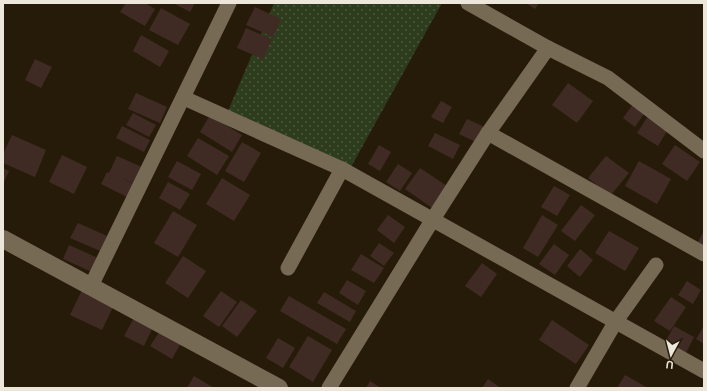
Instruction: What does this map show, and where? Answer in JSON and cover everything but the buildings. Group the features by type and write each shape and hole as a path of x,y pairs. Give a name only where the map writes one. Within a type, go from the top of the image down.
{"street":[{"path":"91,286 229,3"},
{"path":"468,3 548,48 608,78 704,151"},
{"path":"329,388 488,133 548,48"},
{"path":"184,98 342,169 704,371"},
{"path":"488,133 704,254"},
{"path":"288,268 342,169"},
{"path":"3,239 279,388"},
{"path":"577,388 616,321 656,265"}],"green space":[{"path":"274,3 442,3 351,167 228,111"}]}
